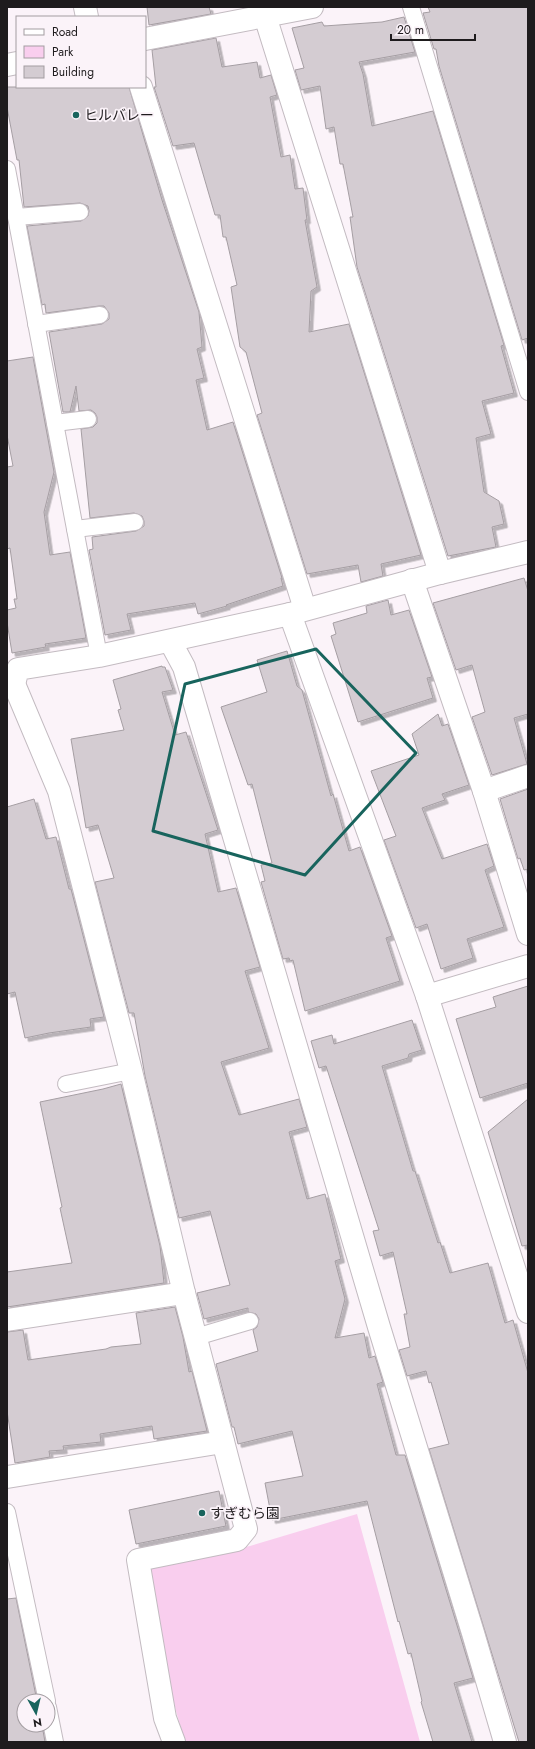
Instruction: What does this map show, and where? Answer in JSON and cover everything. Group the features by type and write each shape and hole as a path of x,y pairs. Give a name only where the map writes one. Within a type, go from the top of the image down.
{"street":[{"path":"146,39 312,7"},
{"path":"265,16 440,573"},
{"path":"141,88 298,611 427,996 528,1312"},
{"path":"174,1742 165,1718 138,1560 237,1540 246,1529 184,1293 131,1071 59,791 11,684 18,669 99,656 170,641 298,611 412,580 528,552"},
{"path":"412,580 484,791 528,934"},
{"path":"170,641 186,674 377,1320 474,1633 505,1742"},
{"path":"484,791 528,776"},
{"path":"427,996 528,966"},
{"path":"7,1320 184,1293"},
{"path":"7,1477 223,1442"}],"lane":[{"path":"411,7 528,392"},
{"path":"7,169 99,656"},
{"path":"16,217 80,212"},
{"path":"36,324 100,315"},
{"path":"55,423 88,419"},
{"path":"75,529 135,522"},
{"path":"66,1084 131,1071"},
{"path":"196,1338 250,1321"},
{"path":"7,1512 45,1693"}],"highlighted area":[{"path":"316,649 416,753 305,875 153,831 185,684"}],"green space":[{"path":"357,1514 420,1742 185,1742 176,1711 143,1567 250,1546"}],"building":[{"path":"147,7 209,7 211,14 149,25"},
{"path":"428,7 528,7 528,338 522,340 439,66 436,49 434,49 423,13 430,12"},
{"path":"404,17 415,52 359,62 363,74 372,126 433,111 504,345 501,346 514,393 482,401 491,434 476,438 484,492 499,501 504,524 492,527 496,547 448,556 357,267 350,217 353,217 343,164 340,164 334,127 326,129 320,86 301,90 295,70 304,68 292,28 322,22 324,26 382,22"},
{"path":"216,38 222,67 257,62 260,78 271,75 277,95 270,97 281,157 290,155 295,189 303,188 307,220 305,220 317,287 311,291 309,332 349,324 421,555 381,564 383,576 361,582 358,565 307,574 257,415 262,413 246,352 240,347 231,287 237,285 226,237 223,237 220,215 215,215 194,143 173,146 154,87 156,87 152,50"},
{"path":"7,87 129,88 162,200 199,312 202,347 197,349 204,378 196,380 207,430 233,422 282,578 283,586 226,605 227,606 198,614 195,603 127,614 131,630 105,635 89,550 93,549 92,537 136,531 144,526 144,521 142,516 134,513 90,518 81,429 93,427 97,423 97,417 91,410 79,411 76,386 70,412 63,412 49,332 102,324 109,319 109,313 104,306 99,306 46,313 45,304 42,305 27,226 81,221 88,216 89,211 88,206 80,203 24,207 19,160 17,160 7,107"},
{"path":"33,357 54,472 44,512 50,555 70,552 86,638 45,644 46,647 12,653 7,622 7,610 16,608 14,599 17,599 10,548 7,549 7,467 13,466 7,435 7,361"},
{"path":"524,578 528,591 528,714 514,718 527,764 492,775 472,717 485,712 472,665 456,670 433,603"},
{"path":"388,600 391,615 409,610 432,677 427,678 433,698 358,722 331,636 336,634 333,623 367,613 366,606"},
{"path":"287,651 297,686 302,690 331,796 333,794 349,851 360,847 392,936 386,938 400,981 305,1011 293,960 290,961 289,958 283,959 261,882 265,881 261,865 272,863 252,784 248,785 221,707 267,692 257,660"},
{"path":"162,666 165,667 173,690 162,692 175,735 186,732 218,830 205,834 218,892 236,888 260,967 245,971 269,1048 221,1062 239,1115 299,1099 307,1127 289,1132 307,1199 325,1194 341,1259 335,1261 345,1299 335,1338 364,1333 369,1358 375,1356 383,1382 377,1384 396,1455 405,1455 473,1678 454,1683 472,1742 433,1742 421,1702 411,1653 408,1654 399,1621 398,1622 367,1501 272,1520 265,1483 303,1476 292,1431 238,1444 234,1427 232,1427 216,1364 258,1351 253,1330 257,1327 259,1319 256,1314 248,1312 248,1308 204,1319 197,1293 230,1285 210,1211 179,1218 145,1076 134,1013 129,1013 95,882 114,878 98,825 86,828 71,739 124,730 118,710 121,709 113,680"},
{"path":"438,714 442,726 448,724 469,785 442,794 445,800 422,808 442,859 487,844 494,866 485,870 504,927 467,939 473,958 441,969 427,924 416,928 384,840 396,836 371,771 419,755 412,734"},
{"path":"528,789 528,869 524,870 520,858 518,859 500,799"},
{"path":"34,799 46,839 56,837 104,1017 90,1019 91,1027 25,1038 15,992 7,994 7,807"},
{"path":"528,986 528,1083 480,1098 456,1019 496,1007 493,997"},
{"path":"412,1020 422,1050 409,1054 408,1058 382,1066 413,1171 415,1171 438,1243 440,1242 450,1273 488,1263 505,1323 513,1320 528,1373 528,1742 519,1742 429,1449 449,1444 431,1382 429,1383 426,1371 407,1376 399,1350 410,1347 404,1314 407,1314 393,1252 380,1256 373,1231 379,1230 326,1066 319,1068 311,1041 332,1035 334,1044"},
{"path":"121,1084 160,1246 164,1283 7,1307 7,1272 72,1263 40,1102"},
{"path":"528,1099 528,1245 522,1246 488,1132"},
{"path":"175,1307 183,1337 189,1372 192,1371 207,1431 154,1439 152,1426 100,1434 101,1442 63,1446 64,1450 49,1451 50,1457 15,1463 7,1411 7,1332 23,1330 28,1360 106,1349 111,1347 141,1344 136,1313"},
{"path":"219,1491 226,1526 136,1544 129,1510"},
{"path":"16,1598 35,1693 16,1693 16,1733 43,1733 45,1742 7,1742 7,1599"}],"place":[{"name":"ヒルバレー","path":"76,115"},
{"name":"すぎむら園","path":"202,1513"}]}
